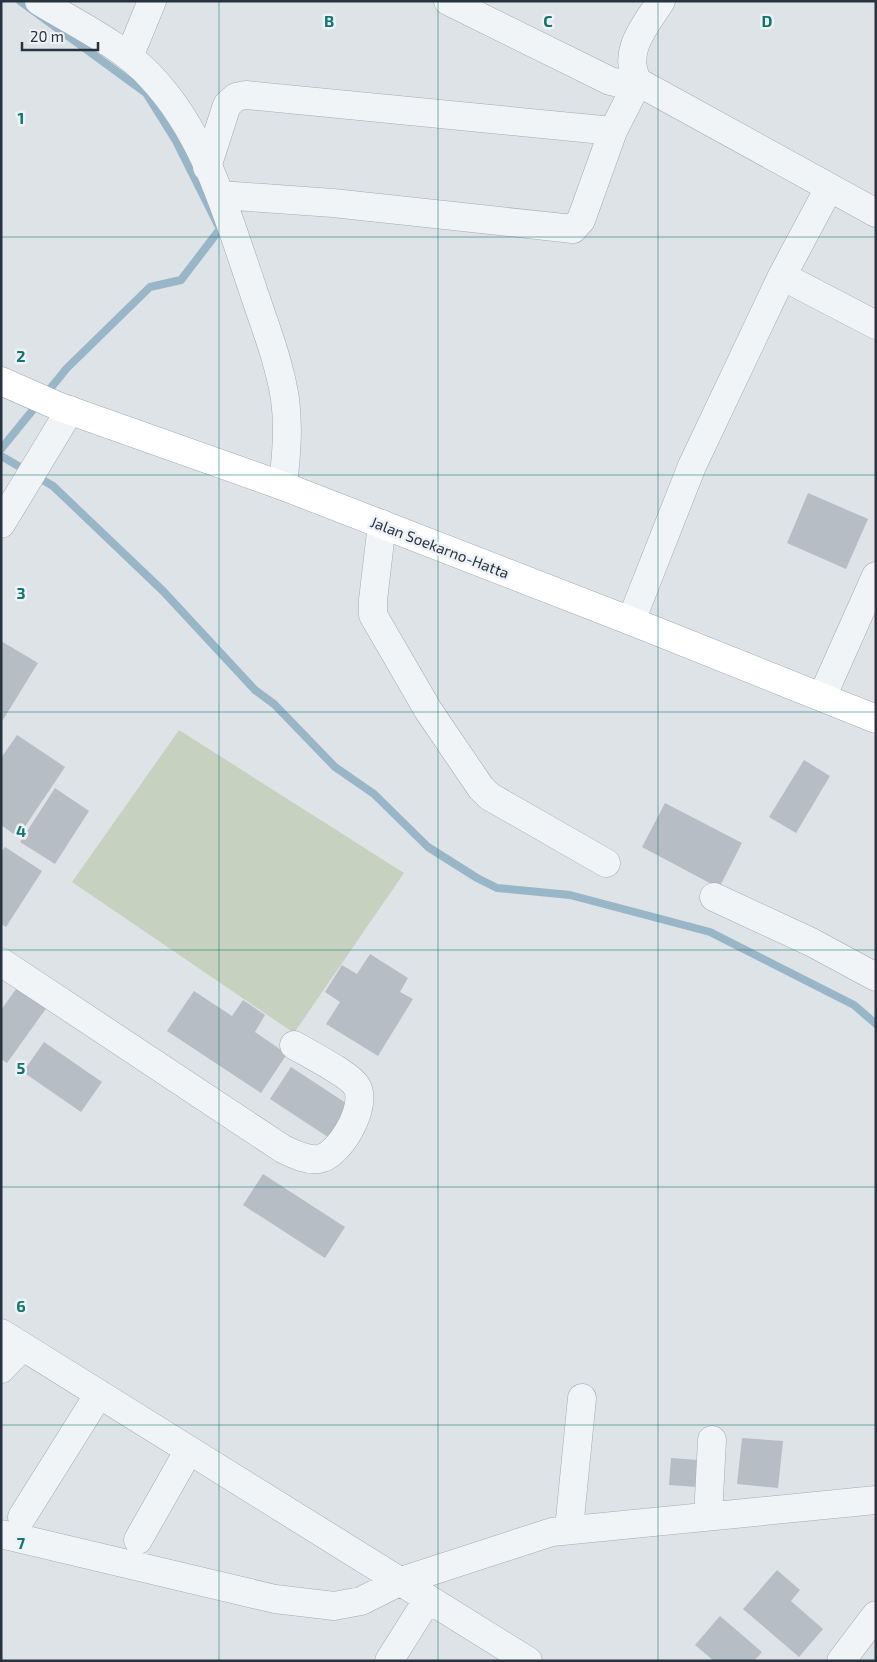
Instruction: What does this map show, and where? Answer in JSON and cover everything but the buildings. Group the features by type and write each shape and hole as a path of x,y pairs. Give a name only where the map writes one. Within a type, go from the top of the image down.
{"main road":[{"name":"Jalan Soekarno-Hatta","path":"12,386 65,408 283,486 382,524 876,719"}],"street":[{"path":"38,1 129,57 150,75 167,95 190,131 220,195 280,369 287,433 283,486"},
{"path":"129,57 152,1"},
{"path":"448,1 610,81 636,84 876,213"},
{"path":"220,195 333,203 573,229 581,220 613,131 636,84 631,68 633,47 661,1"},
{"path":"207,167 227,105 236,97 246,95 613,131"},
{"path":"631,621 692,466 782,276 829,188"},
{"path":"782,276 876,325"},
{"path":"1,524 20,496 65,408"},
{"path":"382,524 373,615 428,710 489,796 606,863"},
{"path":"822,697 876,576"},
{"path":"714,896 811,942 876,977"},
{"path":"1,962 282,1149 298,1156 318,1159 326,1157 350,1130 361,1101 357,1086 294,1044"},
{"path":"1,1369 12,1340 528,1661"},
{"path":"22,1517 99,1394"},
{"path":"569,1529 582,1398"},
{"path":"708,1516 712,1440"},
{"path":"138,1540 189,1450"},
{"path":"1,1534 275,1599 334,1606 361,1601 401,1581 535,1537 569,1529 876,1500"},
{"path":"389,1661 428,1599"},
{"path":"841,1661 876,1615"}],"green space":[{"path":"179,730 404,873 294,1033 72,882"}],"waterway":[{"path":"1,449 67,368 150,287 181,280 220,229 176,141 146,93 20,1"},
{"path":"1,456 53,486 163,591 255,690 274,704 335,767 374,794 428,847 477,878 497,888 570,895 710,932 854,1005 876,1024"}]}
